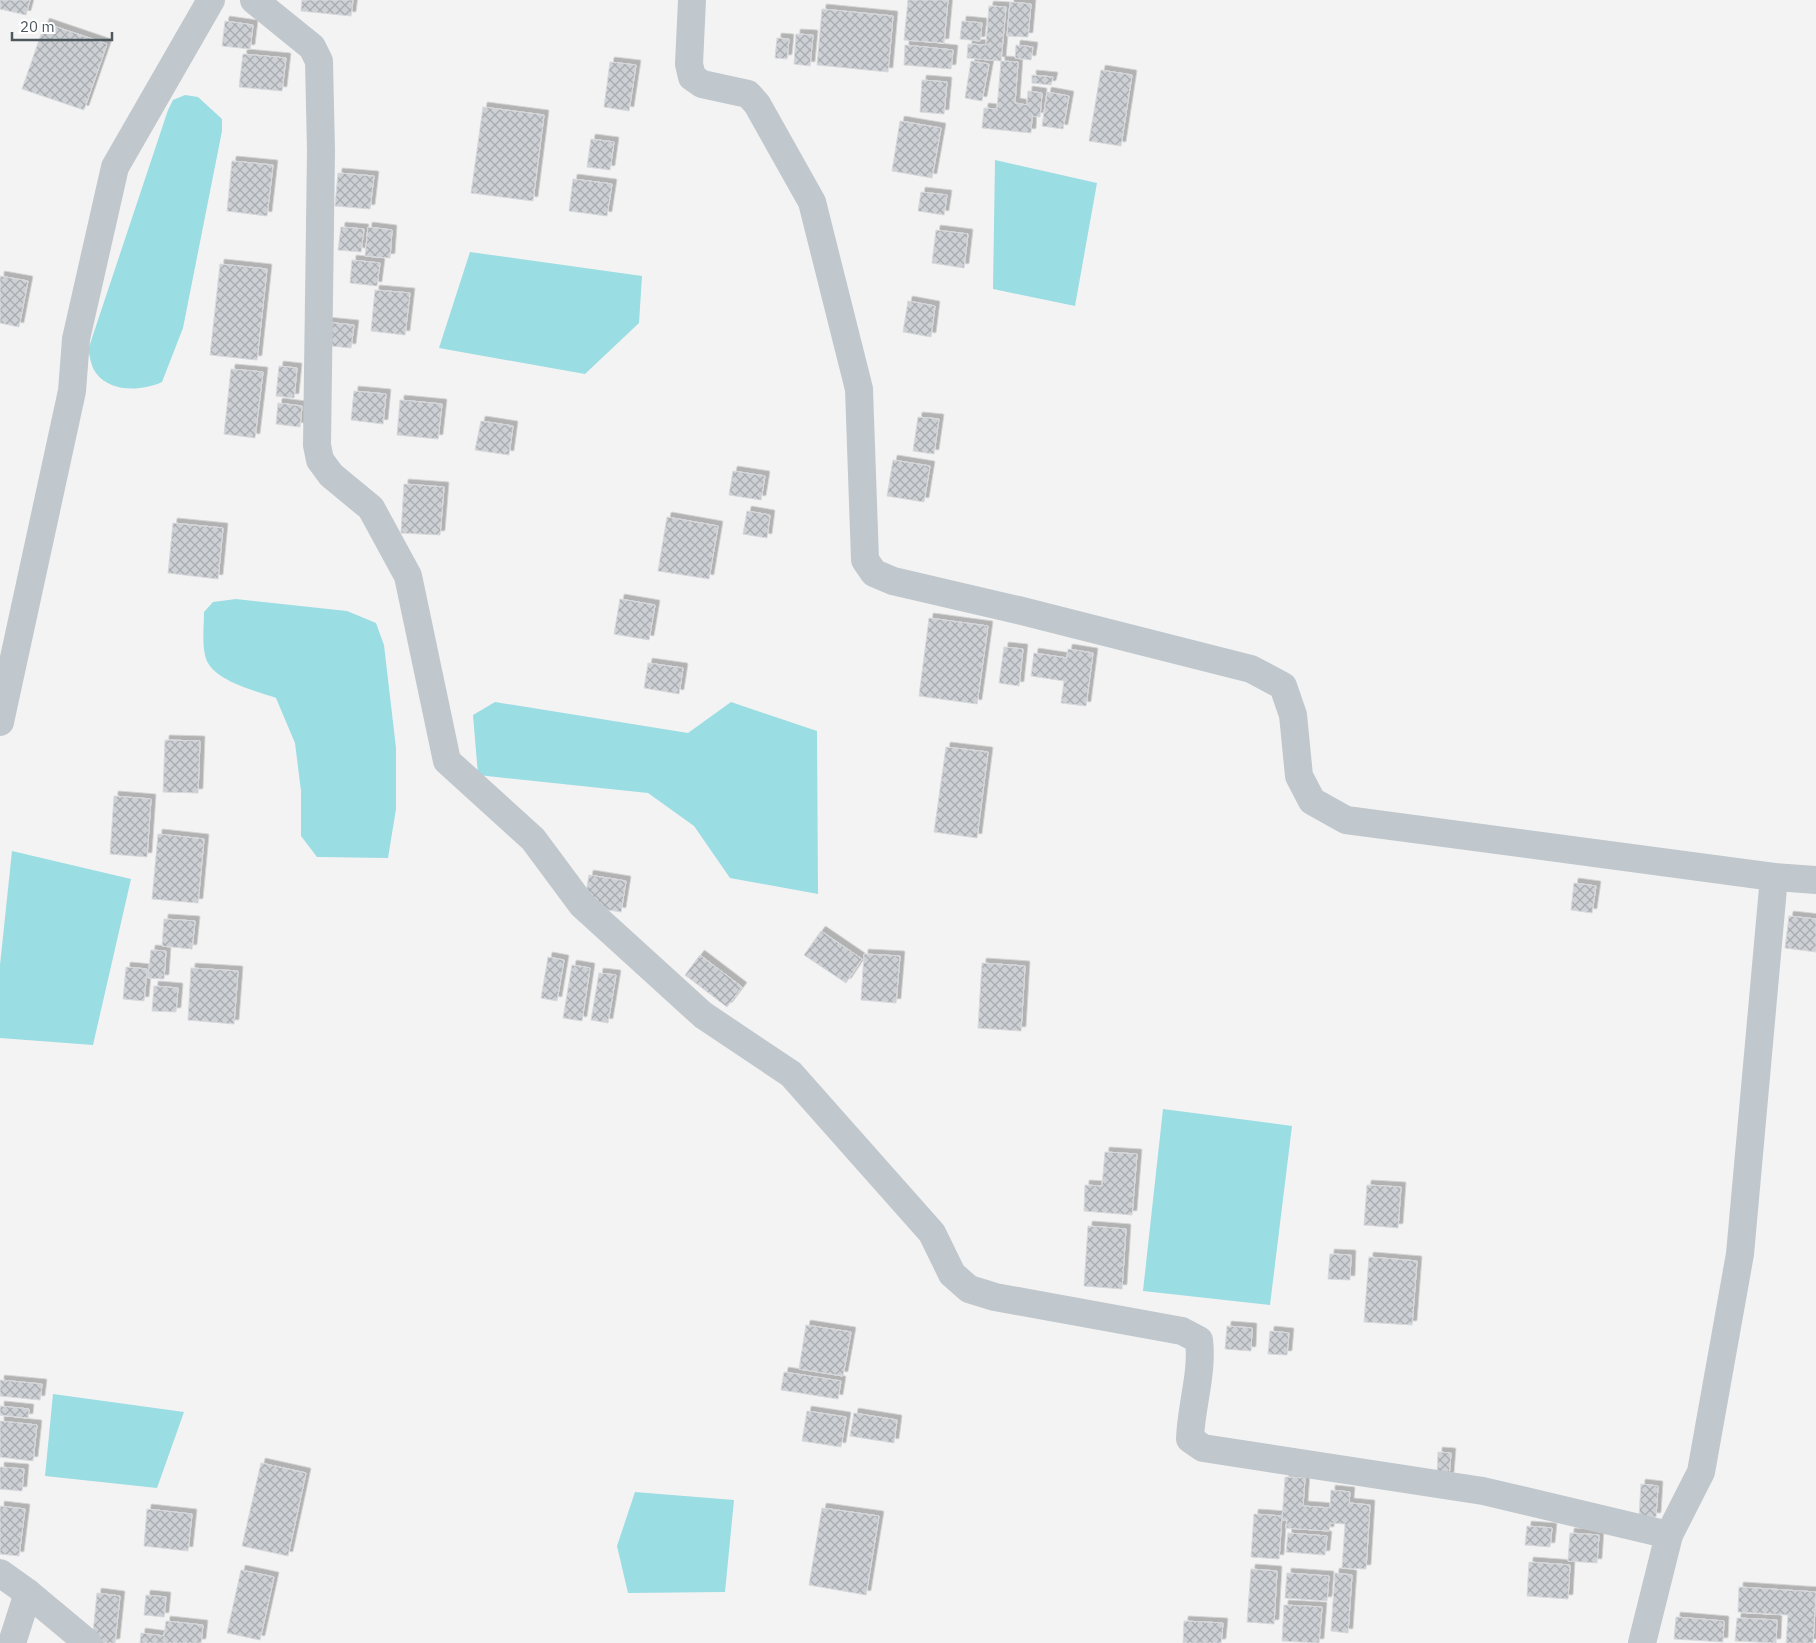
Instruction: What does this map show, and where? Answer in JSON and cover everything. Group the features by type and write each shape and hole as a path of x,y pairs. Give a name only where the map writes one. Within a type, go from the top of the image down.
{"street":[{"path":"0,722 72,391 76,339 115,167 211,0"},
{"path":"254,0 312,47 318,61 321,151 317,445 320,460 331,475 371,508 408,576 447,761 532,839 582,905 703,1015 791,1074 932,1233 952,1274 969,1289 995,1296 1182,1331 1199,1340 1201,1356 1190,1424 1190,1439 1202,1448 1483,1490 1669,1535"},
{"path":"692,0 689,64 692,77 702,84 748,94 757,104 812,202 860,389 865,560 874,573 893,581 1018,610 1251,669 1283,686 1293,715 1299,776 1312,801 1346,820 1774,877 1816,880"},
{"path":"1642,1643 1669,1535 1701,1472 1740,1254 1774,877"},
{"path":"0,1574 28,1593 88,1643"},
{"path":"12,1643 28,1593"}],"water":[{"path":"185,95 198,97 222,119 222,131 183,328 162,382 145,387 118,387 102,379 94,371 88,350 168,110 173,100"},
{"path":"995,160 1097,183 1075,306 993,289"},
{"path":"470,252 642,276 639,323 585,374 439,348"},
{"path":"236,599 347,611 376,623 384,645 396,748 396,809 388,858 317,857 301,836 301,791 295,743 276,698 224,678 208,664 205,655 203,639 204,612 213,602"},
{"path":"495,702 688,733 731,702 817,731 818,894 730,878 694,826 648,793 478,775 473,715"},
{"path":"12,851 131,879 93,1045 0,1038 0,965"},
{"path":"1163,1109 1292,1126 1270,1305 1143,1291"},
{"path":"53,1394 184,1412 157,1488 45,1476"},
{"path":"635,1492 734,1500 725,1592 628,1593 617,1546"}],"building":[{"path":"0,0 30,0 26,15 0,9"},
{"path":"302,0 353,0 351,16 301,11"},
{"path":"908,0 948,0 944,43 904,40"},
{"path":"1010,2 1031,4 1028,37 1007,36"},
{"path":"989,6 1006,7 1001,61 967,58 968,44 986,45"},
{"path":"822,9 893,16 888,72 817,65"},
{"path":"225,21 253,25 250,49 222,46"},
{"path":"962,21 982,23 980,41 960,39"},
{"path":"45,23 107,44 84,110 22,89"},
{"path":"796,34 813,35 810,66 794,64"},
{"path":"777,38 789,39 787,59 775,58"},
{"path":"905,45 953,50 951,69 904,65"},
{"path":"1016,45 1033,47 1031,60 1015,58"},
{"path":"243,54 286,58 282,91 239,87"},
{"path":"971,61 989,64 982,101 965,98"},
{"path":"1001,61 1018,62 1015,103 1027,105 1028,91 1042,93 1040,117 1032,116 1031,133 982,128 984,108 997,109"},
{"path":"610,62 636,65 629,111 604,107"},
{"path":"1101,70 1132,75 1121,146 1089,141"},
{"path":"1032,75 1053,77 1051,85 1032,83"},
{"path":"922,80 947,82 944,114 920,112"},
{"path":"1047,92 1069,96 1063,129 1042,126"},
{"path":"483,107 544,115 533,201 471,193"},
{"path":"900,121 941,128 932,178 892,171"},
{"path":"591,139 614,142 610,170 587,167"},
{"path":"232,161 273,165 267,216 227,211"},
{"path":"338,173 374,176 370,209 335,206"},
{"path":"573,179 612,184 607,216 569,211"},
{"path":"921,192 947,195 944,215 918,211"},
{"path":"341,227 364,229 361,252 338,250"},
{"path":"368,227 392,230 390,258 365,256"},
{"path":"936,230 968,234 964,268 932,263"},
{"path":"352,260 380,263 377,286 350,283"},
{"path":"220,264 267,269 257,360 210,355"},
{"path":"0,276 28,281 19,327 0,323"},
{"path":"375,290 410,293 405,335 371,331"},
{"path":"908,301 935,306 931,337 903,332"},
{"path":"324,322 354,325 351,348 321,345"},
{"path":"279,366 297,368 294,398 276,396"},
{"path":"231,369 263,372 255,438 224,434"},
{"path":"354,391 386,394 383,424 351,420"},
{"path":"400,400 442,404 438,439 397,435"},
{"path":"278,403 302,406 300,427 276,424"},
{"path":"918,417 939,419 934,454 913,451"},
{"path":"481,421 513,426 509,455 475,450"},
{"path":"893,460 930,466 924,502 887,496"},
{"path":"733,471 765,476 761,500 729,495"},
{"path":"404,484 444,487 440,535 401,533"},
{"path":"747,511 770,515 767,538 743,534"},
{"path":"667,517 718,526 709,579 658,571"},
{"path":"173,523 223,528 218,579 168,573"},
{"path":"620,599 655,605 649,640 614,634"},
{"path":"929,618 988,626 977,704 919,696"},
{"path":"1004,647 1023,649 1019,686 999,683"},
{"path":"1068,649 1093,653 1086,706 1061,703 1064,681 1031,676 1034,653 1067,658"},
{"path":"648,663 683,668 679,694 644,688"},
{"path":"165,740 200,741 198,793 163,792"},
{"path":"946,747 988,752 977,838 934,832"},
{"path":"114,796 151,799 147,857 110,854"},
{"path":"158,834 204,839 198,903 152,899"},
{"path":"589,875 626,881 621,912 584,906"},
{"path":"1574,883 1596,886 1592,913 1571,910"},
{"path":"1789,916 1816,919 1816,952 1785,948"},
{"path":"164,919 195,921 192,949 162,946"},
{"path":"821,931 862,959 846,983 804,955"},
{"path":"151,950 166,951 164,979 148,978"},
{"path":"864,954 900,956 896,1003 861,1000"},
{"path":"700,955 742,987 727,1007 685,975"},
{"path":"548,957 564,960 557,1001 541,998"},
{"path":"982,963 1025,966 1021,1031 978,1028"},
{"path":"572,965 590,968 582,1021 563,1018"},
{"path":"126,967 147,969 144,1001 123,999"},
{"path":"191,968 238,971 234,1024 188,1020"},
{"path":"599,973 616,975 608,1023 591,1020"},
{"path":"154,986 178,988 176,1012 152,1011"},
{"path":"1105,1152 1137,1154 1132,1215 1084,1211 1085,1185 1102,1186"},
{"path":"1367,1185 1401,1187 1398,1228 1364,1225"},
{"path":"1088,1226 1126,1229 1122,1289 1084,1286"},
{"path":"1330,1254 1351,1255 1350,1280 1328,1279"},
{"path":"1369,1257 1417,1261 1412,1325 1364,1322"},
{"path":"806,1325 851,1332 843,1376 799,1369"},
{"path":"1227,1326 1252,1328 1251,1351 1225,1349"},
{"path":"1270,1331 1289,1333 1287,1355 1268,1354"},
{"path":"784,1372 841,1381 838,1399 781,1390"},
{"path":"0,1380 42,1384 40,1400 0,1396"},
{"path":"0,1406 29,1409 28,1418 0,1415"},
{"path":"807,1411 846,1417 841,1447 802,1441"},
{"path":"854,1413 897,1420 894,1443 850,1436"},
{"path":"0,1421 37,1425 33,1461 0,1457"},
{"path":"1438,1452 1451,1453 1449,1477 1437,1476"},
{"path":"261,1463 306,1473 288,1556 242,1546"},
{"path":"0,1467 24,1469 22,1491 0,1489"},
{"path":"1285,1477 1305,1478 1303,1506 1330,1508 1331,1490 1350,1492 1349,1503 1370,1505 1366,1569 1342,1568 1345,1524 1330,1523 1329,1531 1286,1528 1287,1520 1282,1520"},
{"path":"1641,1484 1658,1486 1656,1517 1639,1516"},
{"path":"0,1506 25,1509 19,1556 0,1554"},
{"path":"822,1508 879,1516 866,1595 809,1585"},
{"path":"147,1509 192,1514 188,1551 144,1546"},
{"path":"1254,1514 1282,1516 1279,1559 1251,1557"},
{"path":"1527,1526 1552,1528 1550,1547 1525,1545"},
{"path":"1288,1533 1327,1536 1325,1555 1286,1552"},
{"path":"1570,1533 1599,1535 1597,1563 1568,1561"},
{"path":"1529,1562 1570,1565 1568,1599 1527,1596"},
{"path":"1251,1569 1277,1571 1274,1624 1247,1622"},
{"path":"241,1570 274,1577 260,1640 227,1633"},
{"path":"1287,1573 1329,1576 1327,1601 1285,1598"},
{"path":"1335,1573 1352,1575 1348,1633 1331,1631"},
{"path":"1739,1587 1816,1592 1813,1643 1786,1643 1788,1615 1738,1612"},
{"path":"97,1593 120,1596 115,1643 92,1643"},
{"path":"146,1595 166,1597 164,1617 144,1615"},
{"path":"1284,1605 1322,1607 1319,1643 1282,1641"},
{"path":"1676,1617 1724,1621 1723,1642 1674,1639"},
{"path":"1737,1618 1777,1620 1776,1643 1735,1641"},
{"path":"166,1621 203,1625 201,1643 140,1643 141,1633 164,1636"},
{"path":"1184,1621 1223,1623 1221,1643 1183,1643"}]}
